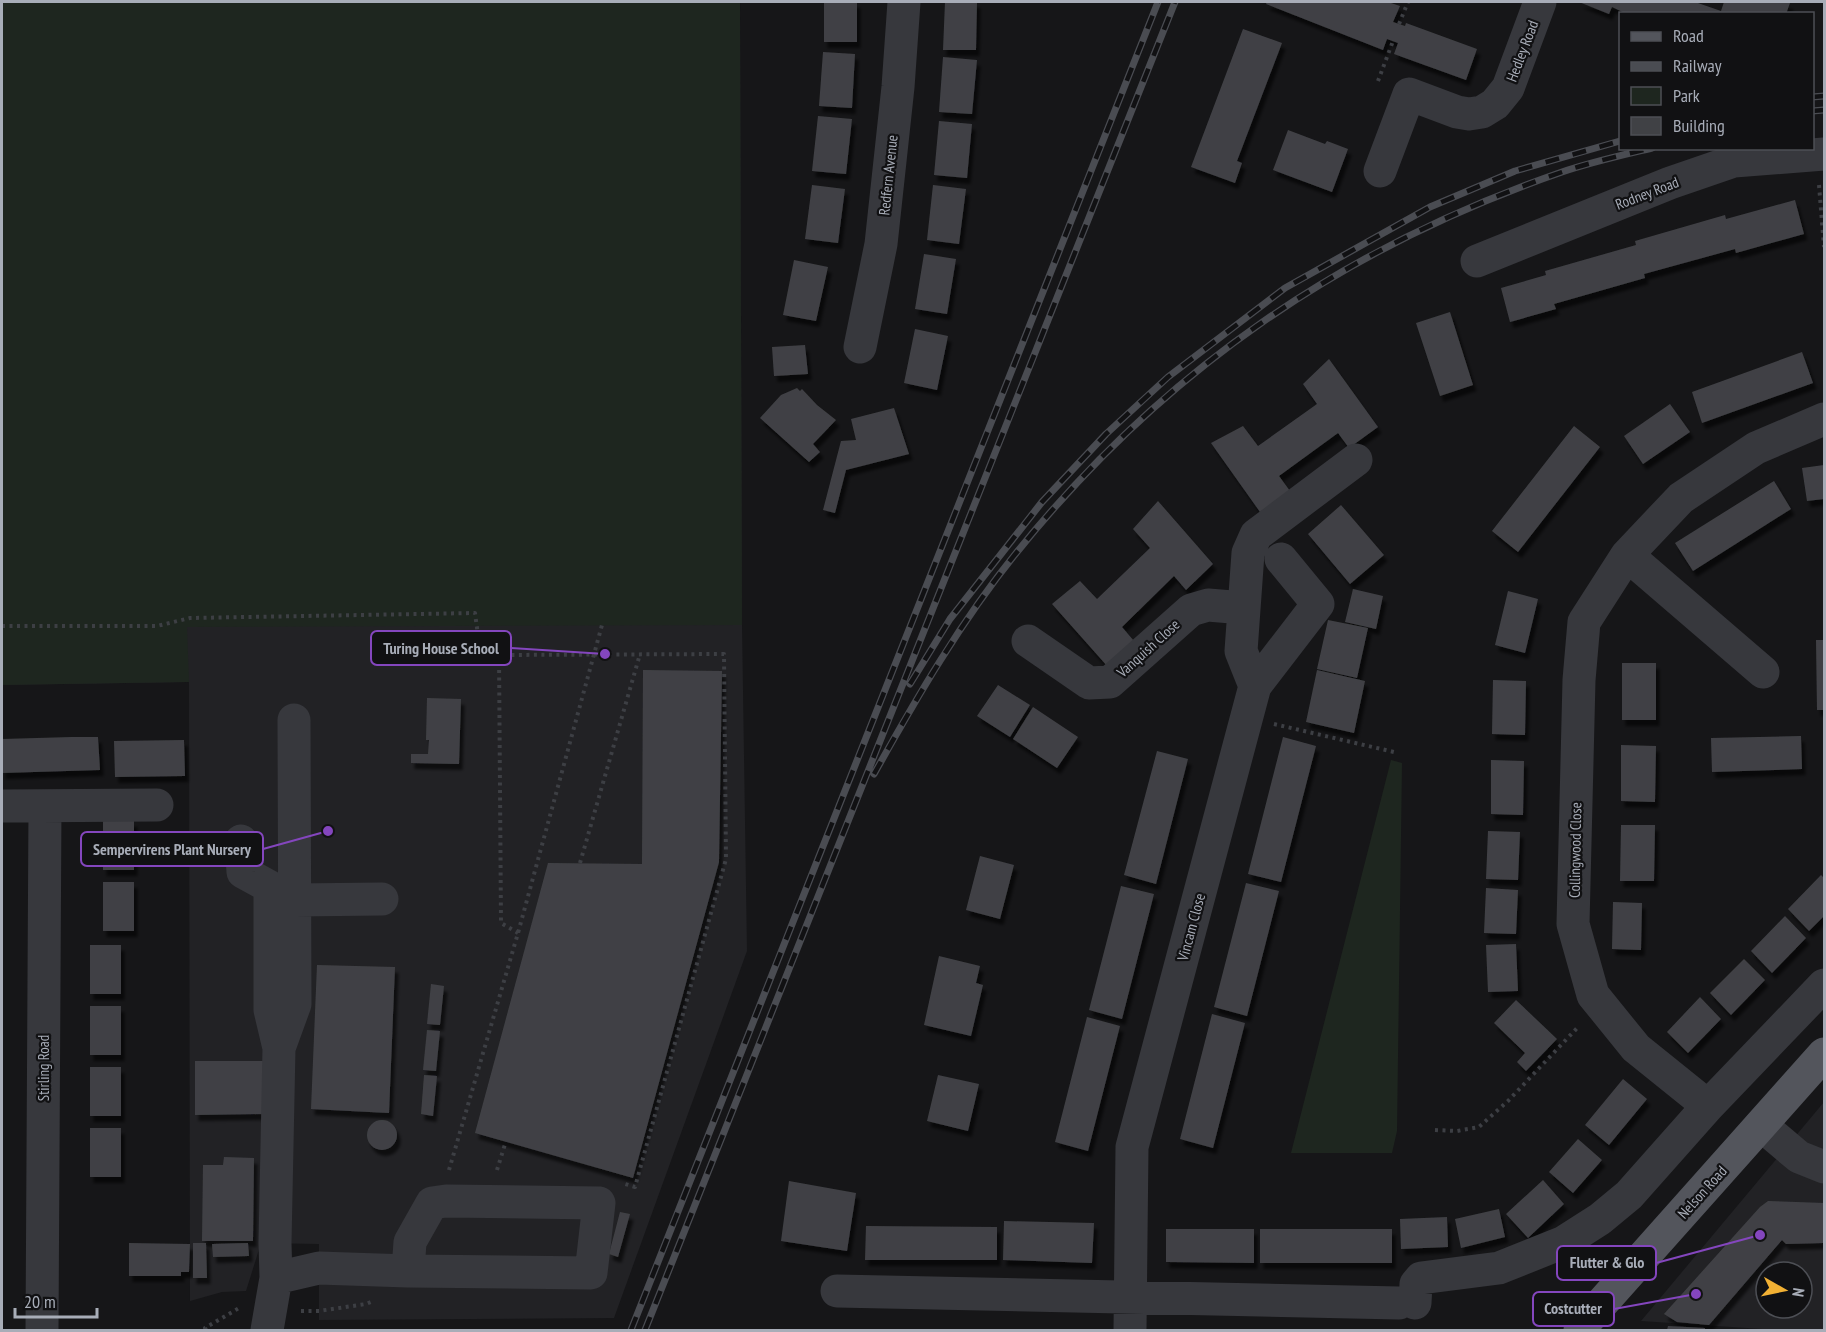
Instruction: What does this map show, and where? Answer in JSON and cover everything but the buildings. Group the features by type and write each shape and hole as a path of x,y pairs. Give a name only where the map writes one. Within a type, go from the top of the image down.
{"main road":[{"name":"Nelson Road","path":"1580,1330 1824,1054"}],"street":[{"name":"Redfern Avenue","path":"860,347 881,244 898,87 903,2"},
{"name":"Hedley Road","path":"1380,171 1409,94 1457,112 1470,114 1482,112 1495,104 1508,88 1540,2"},
{"name":"Rodney Road","path":"1477,261 1670,183 1734,161 1820,154"},
{"name":"Collingwood Close","path":"1708,1106 1636,1048 1593,995 1573,924 1579,680 1584,622 1628,555 1682,498 1756,448 1824,419"},
{"path":"1255,686 1241,651 1248,553 1256,535 1356,460"},
{"path":"1628,555 1763,672"},
{"name":"Vincam Close","path":"1130,1330 1132,1147 1255,686 1318,604 1281,559"},
{"name":"Vanquish Close","path":"1028,641 1089,683 1110,682 1191,610 1209,605 1244,608"},
{"path":"279,1048 295,1004 294,720"},
{"path":"2,806 158,805"},
{"name":"Stirling Road","path":"42,1330 45,806"},
{"path":"242,841 243,872 270,887 270,1010 279,1048 276,1278 267,1330"},
{"path":"295,900 382,899"},
{"path":"837,1291 1407,1303 1416,1284 1422,1278 1499,1268 1564,1242 1600,1219 1629,1195 1708,1106 1824,985"},
{"path":"1761,1125 1799,1157 1824,1167"},
{"path":"276,1278 319,1268 408,1271 591,1273 599,1203 446,1201 432,1203 410,1242 408,1271"}],"path":[{"path":"1400,24 1408,2"},
{"path":"1378,81 1393,41"},
{"path":"1820,154 1824,247"},
{"path":"2,626 157,626 190,618 475,614 479,643 499,655 724,654 726,860 635,1186 618,1182"},
{"path":"465,1112 518,933 602,625"},
{"path":"580,863 640,654"},
{"path":"499,655 501,923 518,933"},
{"path":"1247,718 1394,752"},
{"path":"1435,1130 1457,1131 1479,1127 1508,1101 1599,1003"},
{"path":"506,1141 497,1170 508,1170"}],"shaded area":[{"path":"2,2 740,2 742,625 747,951 614,1318 319,1320 319,1244 261,1243 246,1291 222,1292 190,1301 189,682 2,685"},
{"path":"1824,1102 1824,1330 1777,1330 1641,1321"}],"green space":[{"path":"2,2 740,2 742,625 187,627 189,682 2,685"},
{"path":"1391,760 1402,763 1397,1131 1392,1153 1291,1153"}],"railway":[{"path":"631,1330 1158,2"},
{"path":"645,1330 1175,2"},
{"path":"1814,97 1824,96"},
{"path":"1814,111 1824,110"},
{"path":"910,684 950,619 1042,502 1106,434 1168,377 1285,288 1430,207 1515,171 1619,141"},
{"path":"874,774 958,632 1017,552 1073,487 1133,427 1196,372 1262,323 1331,278 1405,238 1481,203 1562,172 1644,150"}],"place":[{"name":"Turing House School","path":"605,654"},
{"name":"Sempervirens Plant Nursery","path":"328,831"},
{"name":"Flutter & Glo","path":"1760,1235"},
{"name":"Costcutter","path":"1696,1294"}]}
